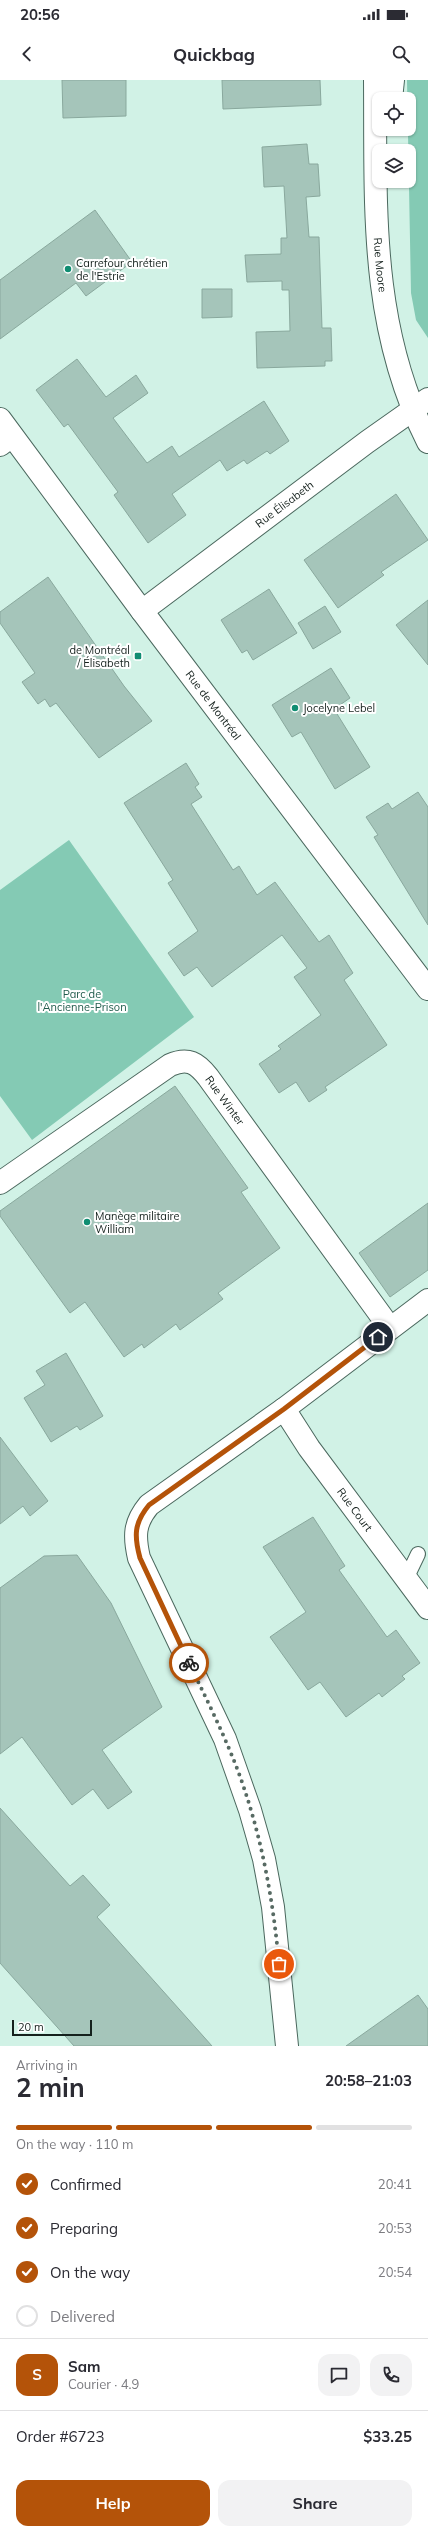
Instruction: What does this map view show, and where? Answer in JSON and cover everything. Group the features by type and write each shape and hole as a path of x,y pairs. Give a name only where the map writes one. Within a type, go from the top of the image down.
{"street":[{"name":"Rue Moore","path":"375,80 376,92"},
{"path":"392,92 393,80"},
{"name":"Rue Moore","path":"378,136 376,233 379,275 397,364 420,404 428,442"},
{"name":"Rue Élisabeth","path":"142,611 420,404"},
{"name":"Rue de Montréal","path":"4,433 142,611 428,989"},
{"name":"Rue Winter","path":"0,1183 170,1065 180,1061 195,1063 208,1078 390,1328"},
{"path":"287,2046 273,1907 264,1859 250,1810 225,1739 140,1558 135,1542 135,1528 140,1516 149,1505 284,1409 428,1300"},
{"name":"Rue Court","path":"284,1409 309,1448 428,1608"}],"lane":[{"path":"406,1579 418,1554"}],"green space":[{"path":"407,80 428,80 428,338 416,320 411,293 409,188 416,188 416,144 408,144 408,136 416,136 416,92 407,92"},
{"name":"Parc de l'Ancienne-Prison","path":"69,840 194,1017 32,1140 0,1096 0,890"}],"building":[{"path":"62,80 126,80 126,116 63,118"},
{"path":"222,80 320,80 321,105 223,109"},
{"path":"307,144 309,164 318,164 320,196 306,197 309,237 319,237 322,328 331,328 332,361 325,361 325,366 257,368 256,332 290,331 289,290 282,290 282,281 247,282 245,255 281,254 281,238 287,238 284,186 264,187 262,147"},
{"name":"Carrefour chrétien de l'Estrie","path":"95,210 132,262 86,296 76,283 0,339 0,280"},
{"path":"202,289 232,289 232,317 202,318"},
{"path":"77,359 106,397 136,375 148,393 113,418 147,463 172,446 179,457 264,401 289,441 270,454 267,451 247,464 244,460 227,471 220,460 172,494 186,515 148,543 114,495 118,492 68,424 64,427 36,390"},
{"path":"396,494 428,540 381,572 384,575 338,608 304,560"},
{"path":"48,577 124,686 152,721 99,758 56,703 50,707 45,699 38,704 22,682 35,673 0,623 0,612"},
{"path":"269,589 297,633 253,660 247,650 242,653 221,620"},
{"path":"428,600 428,665 396,625"},
{"path":"325,606 341,632 313,649 298,623"},
{"path":"331,668 350,698 334,709 370,767 335,789 301,732 292,737 272,705"},
{"path":"186,763 199,784 195,787 202,797 191,804 233,870 239,866 257,895 275,882 319,942 329,935 353,973 344,980 387,1045 325,1087 327,1090 309,1102 296,1082 279,1093 259,1064 281,1049 278,1046 321,1015 294,977 307,968 282,935 212,987 197,967 184,976 168,953 198,931 168,883 173,880 124,803"},
{"path":"418,792 428,807 428,925 374,837 378,835 366,817 388,803 392,809"},
{"name":"Manège militaire William","path":"175,1086 248,1188 241,1192 280,1248 218,1293 223,1299 180,1330 176,1324 144,1348 142,1344 124,1357 85,1302 70,1313 0,1216 0,1211"},
{"path":"428,1203 428,1270 390,1297 359,1253"},
{"path":"66,1353 103,1416 80,1430 77,1426 51,1442 24,1398 45,1385 36,1371"},
{"path":"0,1437 48,1501 30,1516 23,1506 0,1524"},
{"path":"313,1517 345,1566 339,1570 387,1637 396,1630 420,1663 402,1676 405,1679 382,1697 379,1693 346,1717 320,1682 308,1690 270,1637 306,1612 263,1547"},
{"path":"77,1555 111,1603 162,1707 102,1750 132,1792 108,1809 93,1789 72,1805 22,1737 0,1754 0,1588 44,1556"},
{"path":"0,1808 70,1886 83,1875 110,1905 97,1917 212,2046 74,2046 0,1963"},
{"path":"418,1995 428,2009 428,2046 346,2046"}],"way so far":[{"path":"189,1663 225,1739 238,1771 250,1810 264,1859 273,1907 279,1964"}],"place":[{"name":"Carrefour chrétien de l'Estrie","path":"68,269"},
{"name":"de Montréal / Élisabeth","path":"138,656"},
{"name":"Jocelyne Lebel","path":"295,708"},
{"name":"Manège militaire William","path":"87,1222"}],"route":[{"path":"189,1663 140,1558 135,1542 135,1528 140,1516 149,1505 284,1409 378,1337"}]}
